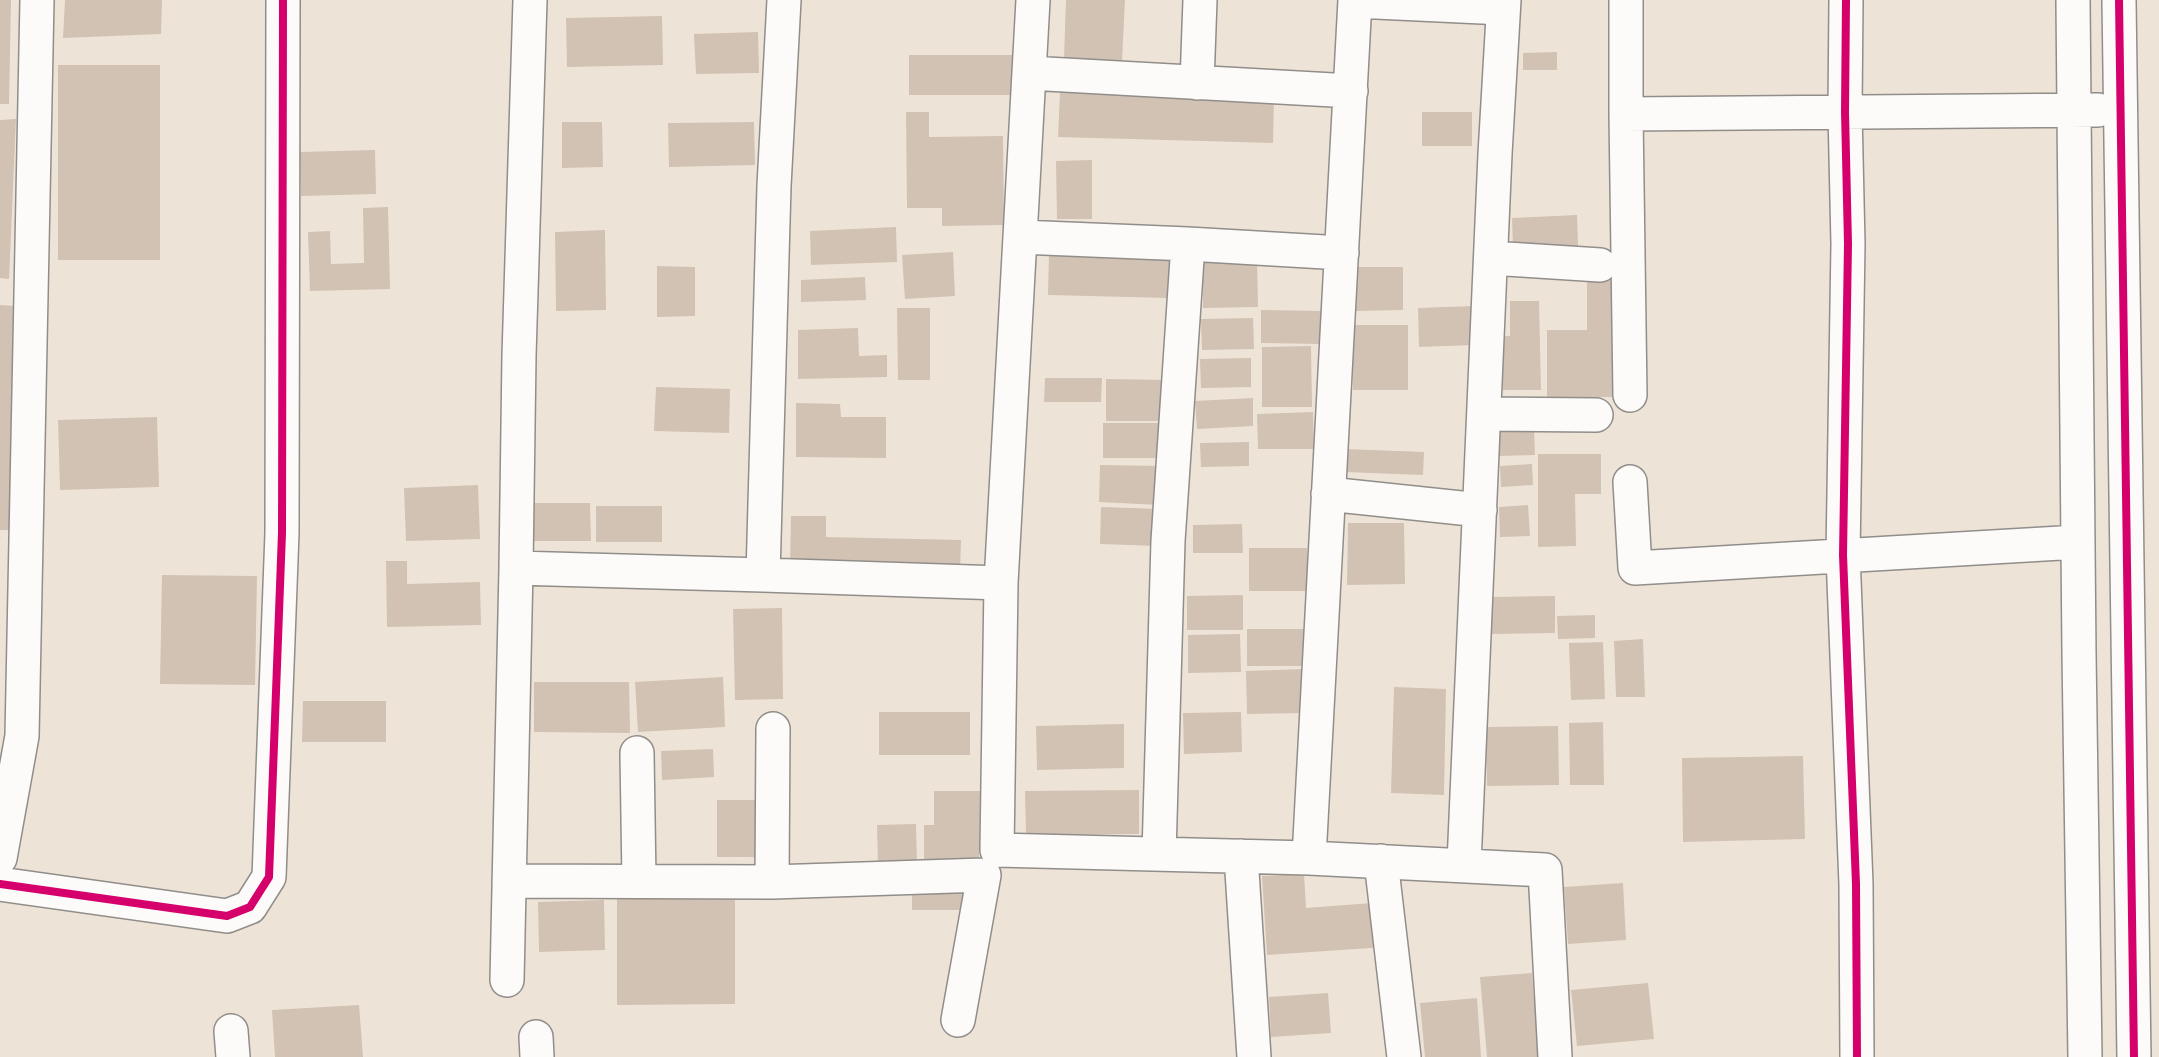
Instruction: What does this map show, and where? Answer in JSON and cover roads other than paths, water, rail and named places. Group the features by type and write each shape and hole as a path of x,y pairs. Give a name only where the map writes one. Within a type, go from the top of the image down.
{"street":[{"path":"0,858 22,736 37,0"},
{"path":"0,884 227,916 250,907 269,877 282,533 283,0"},
{"path":"507,980 519,356 530,0"},
{"path":"763,574 774,186 784,0"},
{"path":"958,1020 991,862 1001,583 1033,0"},
{"path":"1197,83 1200,0"},
{"path":"1626,0 1630,395"},
{"path":"1846,0 1845,112 1848,244 1843,555 1856,884 1857,1057"},
{"path":"2073,0 2085,1057"},
{"path":"2119,0 2134,1057"},
{"path":"1309,858 1355,1 1504,4 1464,864"},
{"path":"1029,73 1351,92"},
{"path":"1626,114 2121,110"},
{"path":"1020,237 1342,253"},
{"path":"1159,854 1168,541 1188,244"},
{"path":"1491,258 1600,265"},
{"path":"1485,414 1596,415"},
{"path":"1630,482 1635,568 2078,542"},
{"path":"1328,494 1480,510"},
{"path":"516,568 1001,583"},
{"path":"772,882 773,729"},
{"path":"637,753 639,881"},
{"path":"509,881 772,882 991,862 1159,854 1464,864 1545,870 1555,1057"},
{"path":"1241,856 1254,1057"},
{"path":"1382,861 1404,1057"}]}
